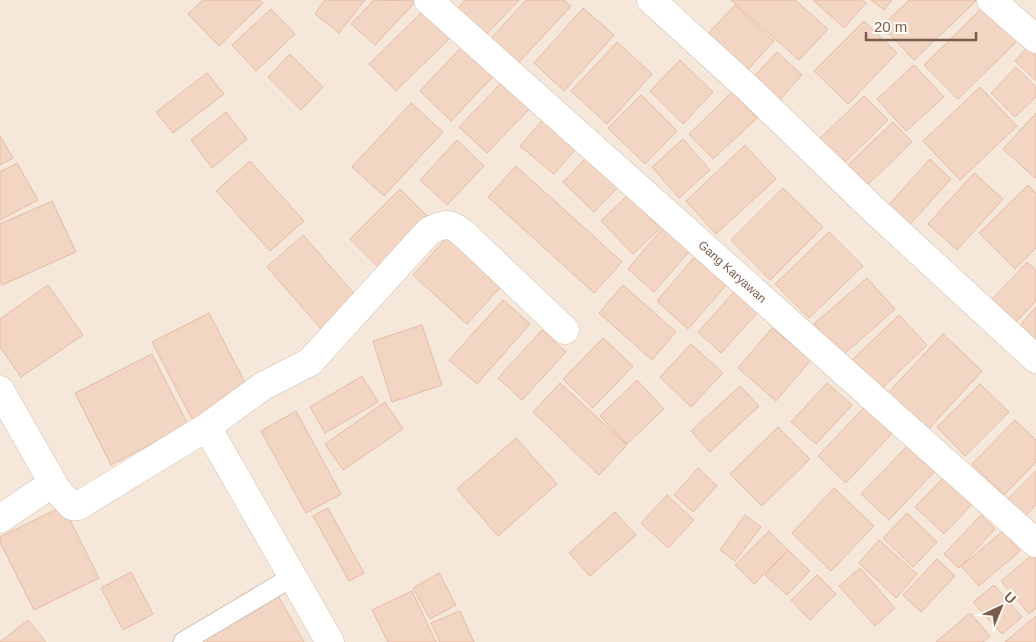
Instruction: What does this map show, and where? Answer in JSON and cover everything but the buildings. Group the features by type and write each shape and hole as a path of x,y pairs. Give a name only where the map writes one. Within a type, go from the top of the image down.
{"street":[{"name":"Gang Karyawan","path":"428,0 1036,543"},
{"path":"651,0 1036,359"},
{"path":"991,0 1036,39"},
{"path":"0,390 57,490 72,506 78,506 207,427 263,386 310,362 429,231 444,224 451,224 464,234 565,330"},
{"path":"207,427 330,642"},
{"path":"0,519 53,483"}],"lane":[{"path":"183,642 292,577"}],"shaded area":[{"path":"0,0 1036,0 1036,642 0,642"}]}
